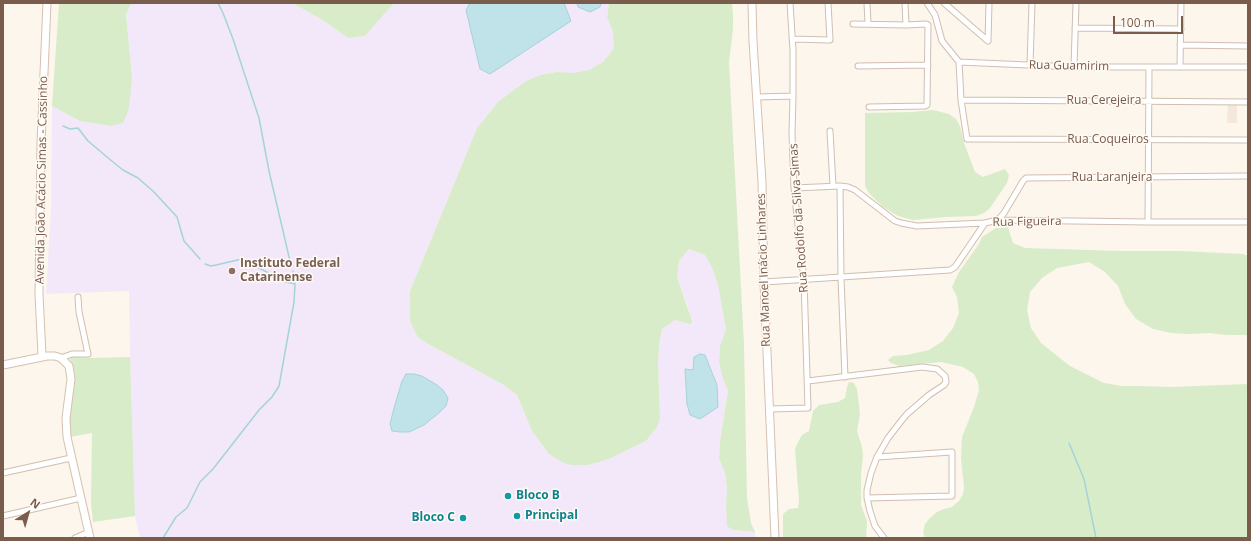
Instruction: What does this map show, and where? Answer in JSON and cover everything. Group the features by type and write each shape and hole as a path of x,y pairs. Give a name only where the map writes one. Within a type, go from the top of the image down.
{"street":[{"name":"Avenida João Acácio Simas - Cassinho","path":"42,356 39,294 41,143 47,3"},
{"name":"Rua Manoel Inácio Linhares","path":"752,3 762,182 764,282 775,538"},
{"name":"Rua Rodolfo da Silva Simas","path":"770,409 808,408 804,280 794,188 790,3"},
{"path":"792,40 830,40 828,3"},
{"path":"867,3 868,23"},
{"path":"905,3 906,25"},
{"path":"927,3 935,14 942,41 959,62 961,100"},
{"path":"944,3 988,41 989,3"},
{"path":"1030,65 1032,3"},
{"path":"1074,67 1076,3"},
{"path":"1180,67 1181,3"},
{"path":"853,24 928,25 927,105 869,107"},
{"path":"1075,28 1181,29"},
{"path":"1180,45 1248,46"},
{"name":"Rua Guamirim","path":"959,62 1074,67 1248,67"},
{"path":"858,66 928,65"},
{"path":"1148,222 1149,67"},
{"path":"757,97 793,96"},
{"name":"Rua Cerejeira","path":"961,100 1248,102"},
{"name":"Rua Coqueiros","path":"961,100 967,139 1248,140"},
{"path":"830,131 833,186"},
{"name":"Rua Laranjeira","path":"998,220 1026,178 1248,176"},
{"name":"Rua Figueira","path":"794,188 833,186 848,187 855,190 888,217 901,223 917,226 985,223 998,220 1248,222"},
{"path":"840,186 841,278 845,377"},
{"path":"764,282 950,270 955,267 985,223"},
{"path":"61,358 72,354 88,354 78,312 78,297"},
{"path":"3,365 42,356 55,356 61,358 66,363 71,374 66,424 67,437 90,535 75,538"},
{"path":"808,381 908,369 929,368 934,368 940,371 946,379 944,385 936,392 929,395 907,414 888,438 877,457 868,481 868,498 870,511 876,526 884,538"},
{"path":"868,498 952,496 952,452 877,457"},
{"path":"3,473 71,458"},
{"path":"3,516 81,498"}],"shaded area":[{"name":"Instituto Federal Catarinense","path":"292,3 321,19 348,38 365,36 394,3 609,3 607,17 613,32 614,48 603,62 589,70 573,74 556,72 540,75 526,81 499,101 477,128 410,291 410,321 417,336 423,341 504,385 517,395 532,431 544,448 572,465 588,465 609,459 646,441 660,419 658,362 662,329 675,320 690,323 688,307 677,277 679,261 689,249 705,255 713,270 718,285 726,329 720,346 719,362 728,391 720,441 719,458 725,473 727,489 726,505 733,530 755,532 755,538 140,538 135,516 129,291 46,294 51,208 52,106 80,121 110,126 132,76 126,14 131,4"},
{"path":"1228,104 1237,104 1237,123 1227,123"}],"green space":[{"path":"59,3 136,3 131,4 126,14 132,76 129,108 123,123 110,126 80,121 52,106"},
{"path":"292,3 394,3 365,36 348,38 321,19"},
{"path":"609,3 732,3 733,30 729,62 744,344 747,498 751,523 755,532 733,530 727,526 727,489 725,473 719,458 720,441 728,391 723,379 719,362 720,346 726,329 718,285 713,270 705,255 689,249 679,261 677,277 692,321 690,324 675,320 662,329 658,362 660,419 657,427 646,441 609,459 588,465 572,465 564,463 549,454 532,431 517,395 504,385 423,341 417,336 410,321 410,291 477,128 499,101 526,81 540,75 556,72 573,73 589,70 603,62 614,48 613,32 607,17"},
{"path":"933,110 949,114 956,119 960,126 964,143 975,172 983,177 1005,169 1009,175 1007,183 990,208 984,213 976,216 913,220 898,216 883,207 869,193 865,186 865,113"},
{"path":"1008,227 1013,243 1025,248 1180,251 1243,254 1248,256 1248,335 1171,333 1153,329 1136,319 1125,304 1118,286 1105,272 1089,262 1057,268 1042,278 1030,292 1027,310 1031,328 1041,343 1070,366 1104,383 1122,386 1171,387 1248,384 1248,538 925,538 923,532 925,524 930,518 937,512 952,507 959,501 963,494 964,487 961,459 962,437 979,390 978,382 974,374 963,367 941,362 899,366 888,360 893,356 907,355 929,350 943,341 953,328 959,313 957,297 952,287 959,272 979,244 982,237 996,228"},
{"path":"72,357 130,357 135,516 93,522 91,504 92,433 70,437 70,417 75,379 74,367 70,359"},
{"path":"849,382 854,383 857,389 860,414 857,431 863,455 861,505 867,521 866,538 783,538 783,514 789,509 798,508 799,501 795,449 802,435 809,431 813,411 819,405 838,402 845,398"}],"water":[{"path":"470,3 564,3 571,21 490,74 480,69 466,10"},
{"path":"577,3 601,3 600,7 590,12 578,7"},
{"path":"700,354 705,355 717,385 718,407 700,419 690,415 687,404 685,369 693,370 694,357"},
{"path":"406,374 422,376 443,390 448,398 446,406 424,425 409,432 392,431 390,424 402,381"}],"waterway":[{"path":"218,3 233,39 259,118 269,171 290,261"},
{"path":"63,126 70,129 78,128 88,141 123,170 138,178 154,192 177,217 184,241 200,259"},
{"path":"205,264 211,266 242,259 286,282 295,284"},
{"path":"163,538 176,517 187,508 200,482 213,469 259,410 272,397 279,386 294,302 295,284 293,271"},
{"path":"1069,443 1084,479 1096,538"}],"place":[{"name":"Instituto Federal Catarinense","path":"232,271"},
{"name":"Bloco B","path":"508,496"},
{"name":"Principal","path":"517,516"},
{"name":"Bloco C","path":"463,518"}]}
